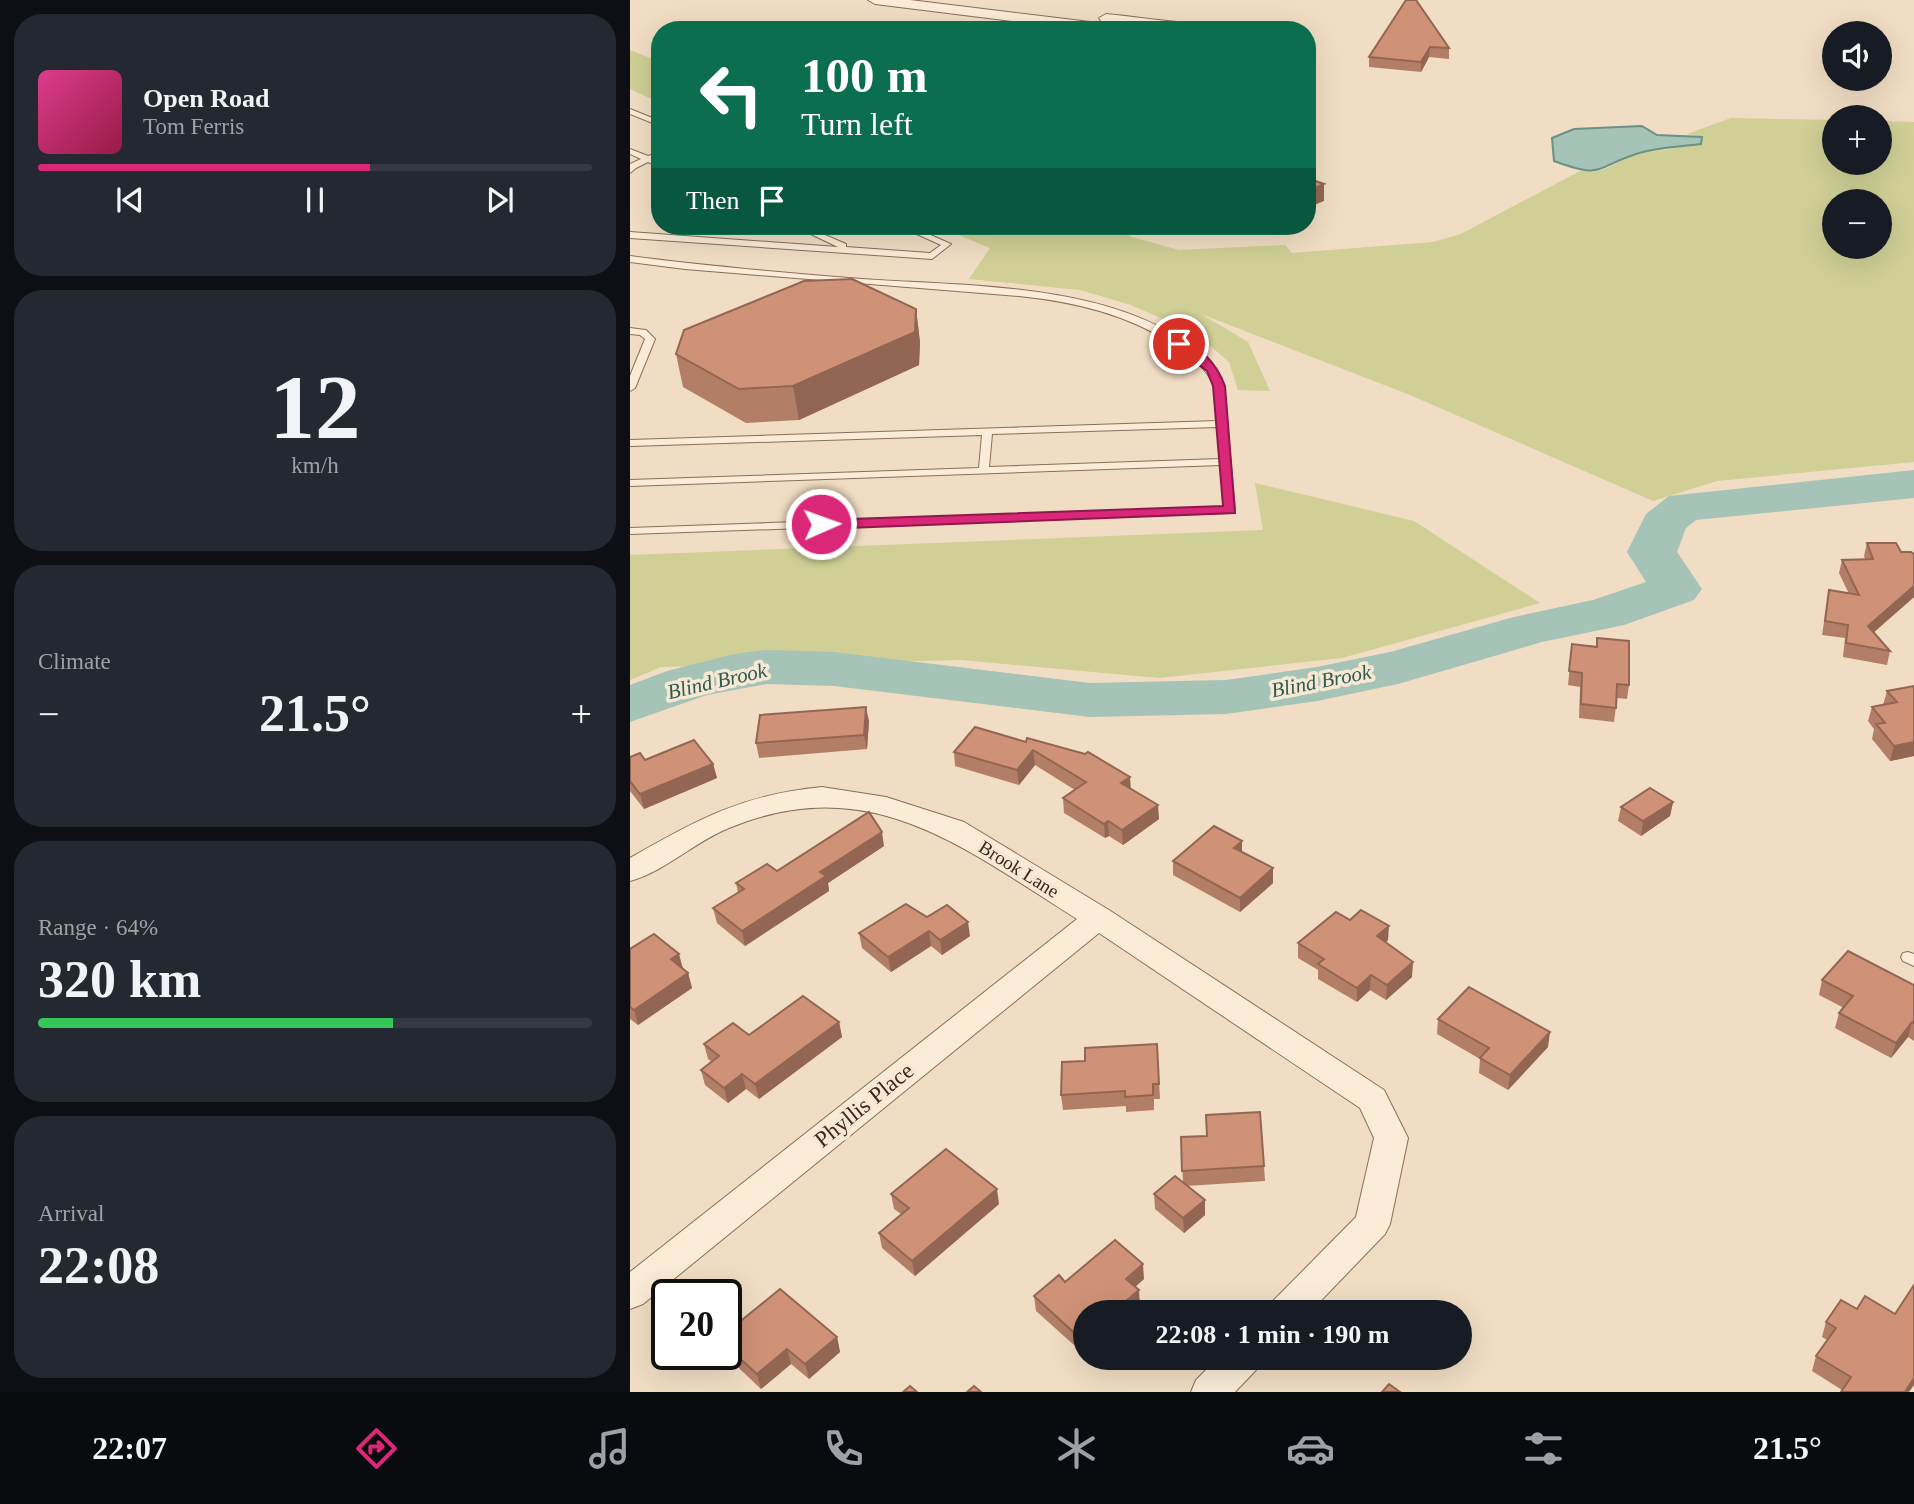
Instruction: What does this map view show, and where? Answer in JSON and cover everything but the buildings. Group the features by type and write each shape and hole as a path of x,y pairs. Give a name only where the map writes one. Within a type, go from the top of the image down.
{"street":[{"path":"875,0 1049,21"},
{"path":"956,0 1125,21"},
{"name":"Brook Lane","path":"630,870 716,822 750,807 822,796 886,806 954,829 1098,918 1372,1099"},
{"name":"Phyllis Place","path":"630,1293 1098,918"},
{"path":"1298,1300 1372,1224 1391,1138 1372,1099"},
{"path":"1210,1392 1231,1370"}],"lane":[{"path":"630,111 651,120"},
{"path":"630,151 651,161"},
{"path":"630,171 633,166 651,157"},
{"path":"630,235 932,256 947,244 925,235"},
{"path":"819,235 853,250"},
{"path":"630,259 750,272 1017,293 1101,307 1159,333 1198,356 1213,369 1219,386 1230,510 630,531"},
{"path":"630,331 643,332 650,339 630,388"},
{"path":"630,443 1222,424"},
{"path":"984,470 987,432"},
{"path":"630,483 1226,462"}],"green space":[{"path":"630,50 651,58 651,99 630,89"},
{"path":"1731,118 1822,120 1822,175 1892,175 1892,121 1914,122 1914,462 1717,481 1653,501 1410,395 1201,314 1248,342 1270,391 1238,390 1229,362 1195,333 1131,305 1080,290 969,279 990,248 959,235 1130,235 1179,250 1285,245 1292,253 1433,242 1461,234 1580,171 1602,170 1637,154 1701,144 1702,137 1687,134"},
{"path":"1255,483 1414,521 1540,603 1342,658 1159,678 961,660 661,667 630,680 630,555 1263,530"}],"shaded area":[{"path":"1642,126 1657,135 1702,137 1701,144 1644,152 1597,170 1581,169 1554,161 1552,138 1574,129"}],"waterway":[{"name":"Blind Brook","path":"630,705 687,683 734,671 767,667 834,669 1090,700 1226,697 1317,684 1398,667 1533,628 1605,614 1676,589 1652,552 1664,524 1686,506 1914,484"}],"route":[{"path":"821,524 1230,510 1219,386 1213,369 1179,344"}]}
